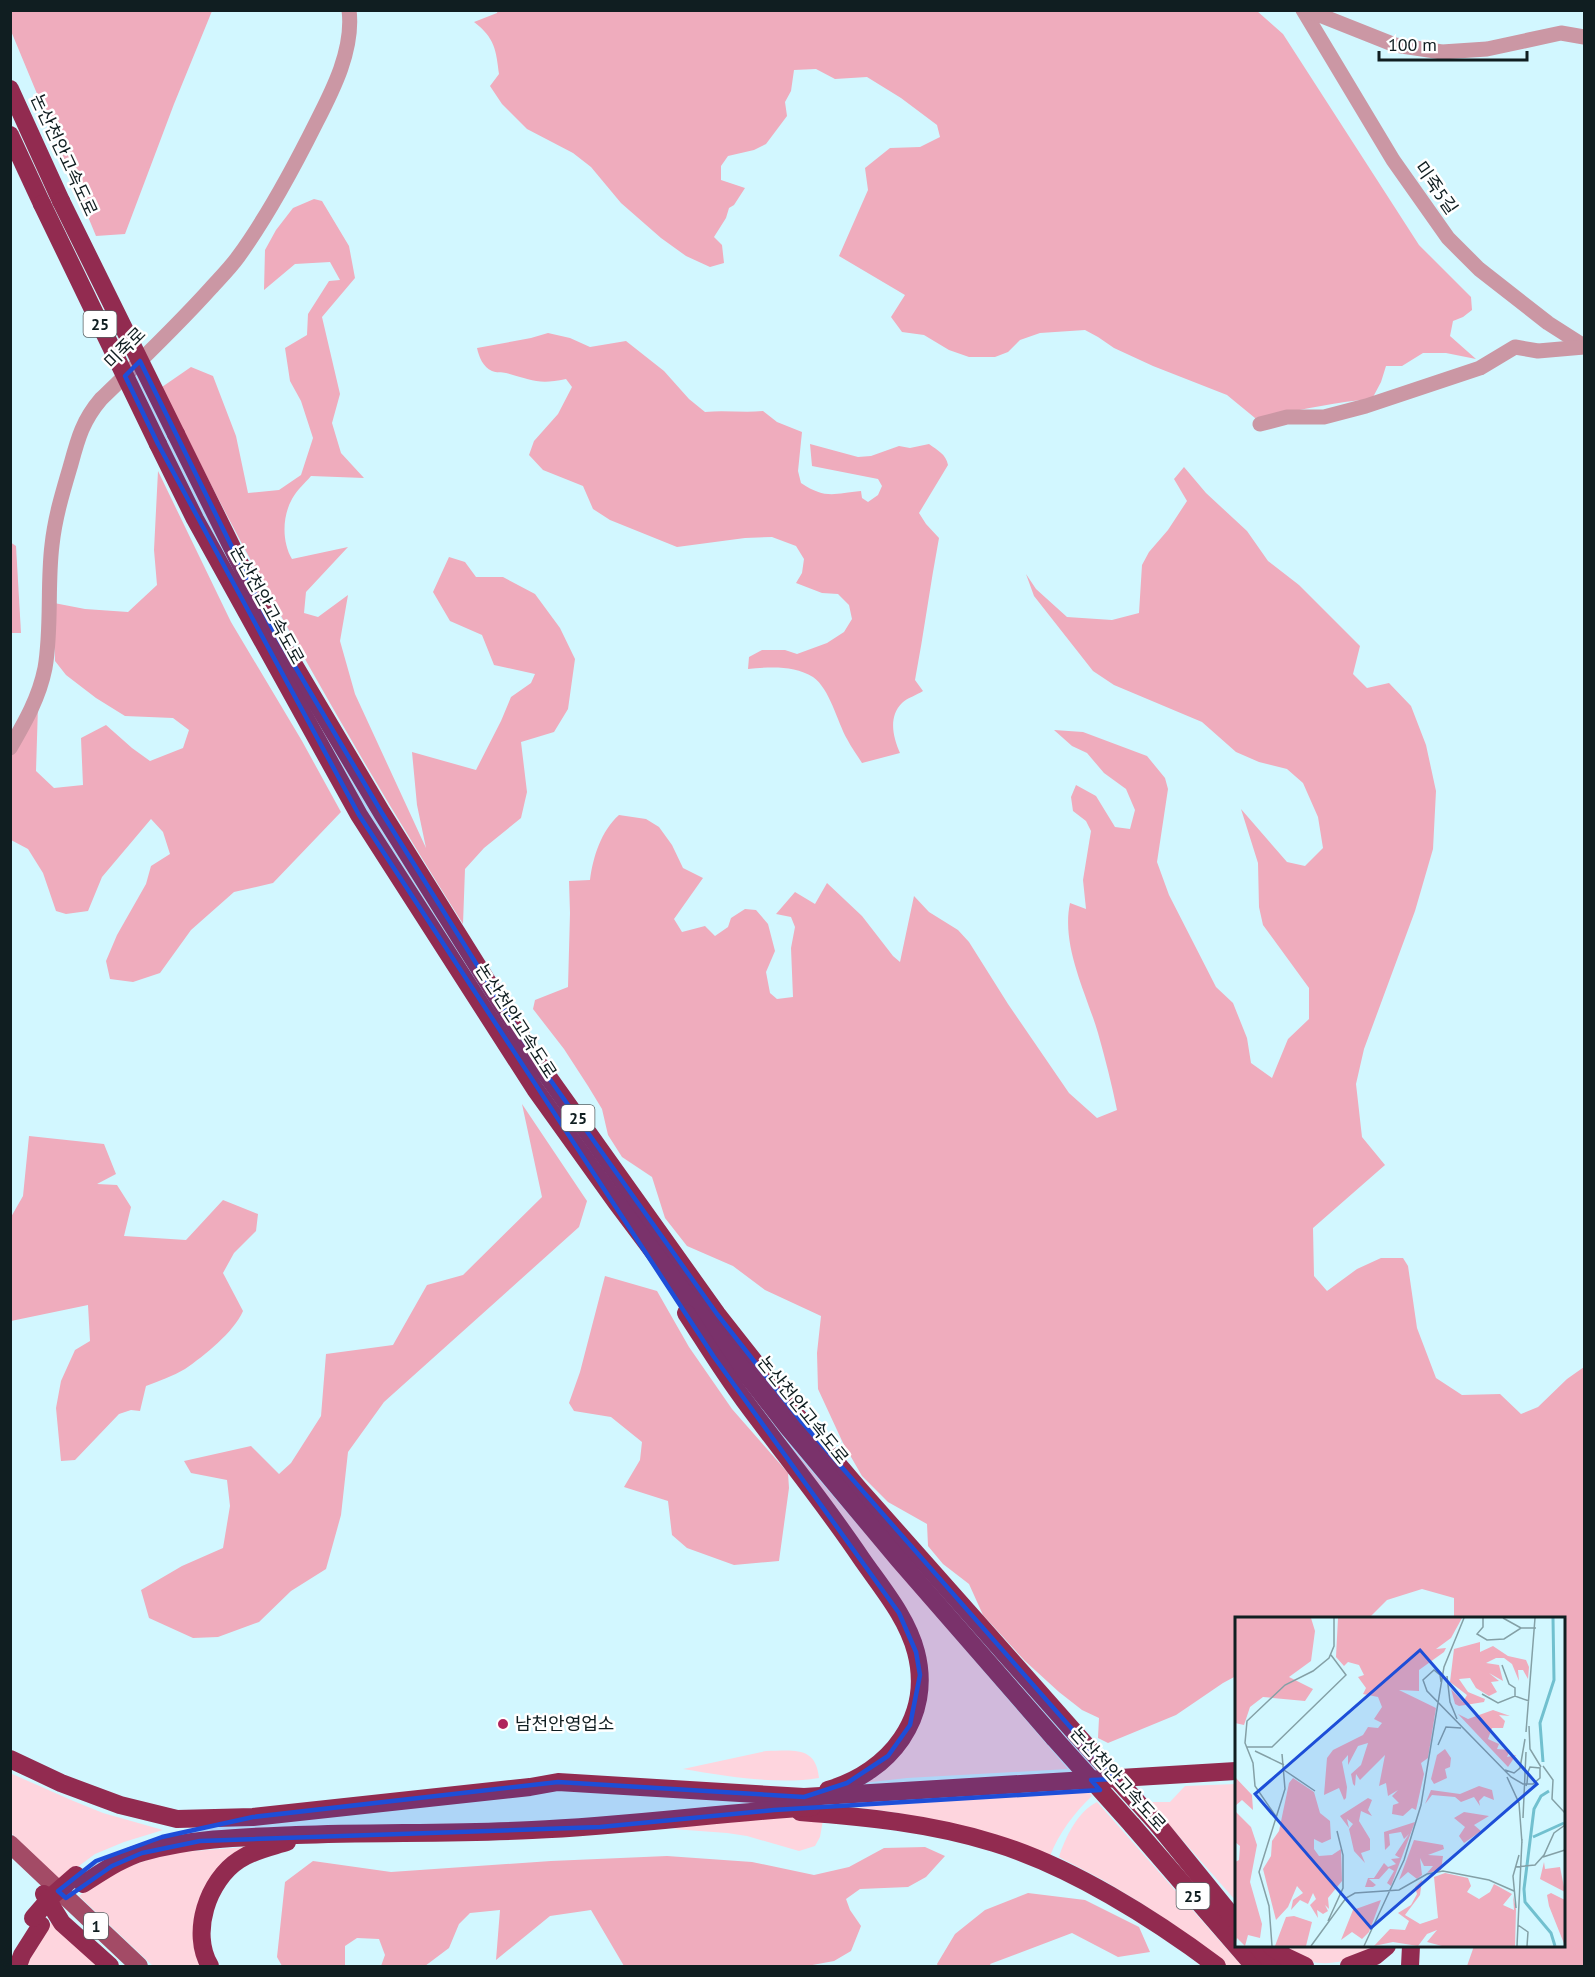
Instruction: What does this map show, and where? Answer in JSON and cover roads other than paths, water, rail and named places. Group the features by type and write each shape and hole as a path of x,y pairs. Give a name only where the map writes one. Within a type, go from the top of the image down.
{"highway":[{"name":"논산천안고속도로","path":"10,89 60,201 271,626 382,813 539,1064 717,1314 802,1422 1158,1825 1235,1920"},
{"name":"논산천안고속도로","path":"10,135 195,519 359,815 535,1089 709,1326 788,1426 899,1560 1235,1944"},
{"path":"616,1202 714,1357 820,1500 899,1613 916,1652 920,1675 918,1699 910,1725 900,1743 876,1767 862,1776 833,1789 804,1797"},
{"path":"10,1759 61,1783 120,1805 177,1819 253,1817 558,1782 804,1797 1235,1771"},
{"path":"18,1966 37,1921 52,1896 80,1880 142,1853 200,1841 315,1834 530,1831 600,1827 774,1810 1235,1782"},
{"path":"774,1810 898,1821 964,1835 1017,1851 1054,1867 1125,1904 1217,1966"},
{"path":"80,1880 96,1861 162,1837 253,1817"},
{"path":"210,1966 206,1961 202,1941 206,1904 213,1888 237,1861 251,1852 315,1834"},
{"path":"1202,1879 1235,1913"},
{"path":"49,1890 63,1923 110,1966"},
{"path":"10,1954 37,1921"},
{"name":"논산천안고속도로","path":"1238,1947 1254,1966"},
{"path":"1258,1947 1275,1966"},
{"path":"1272,1947 1305,1966"},
{"path":"1349,1966 1375,1956 1386,1947"},
{"path":"1410,1966 1411,1947"}],"main road":[{"name":"1","path":"10,1844 49,1890 121,1966"},
{"name":"1","path":"10,1862 49,1890 139,1966"}],"street":[{"name":"미죽로","path":"10,747 35,702 44,669 52,543 61,499 81,430 89,414 101,399 192,309 236,260 253,236 298,158 327,101 349,37 349,10"},
{"path":"1305,10 1395,45 1442,52 1487,49 1561,33 1584,37"},
{"name":"미죽5길","path":"1305,10 1393,160 1448,238 1479,269 1548,323 1584,347"},
{"path":"1260,424 1287,417 1324,417 1366,406 1480,368 1515,347 1538,351 1584,347"}],"place":[{"name":"남천안영업소","path":"503,1724"}]}
